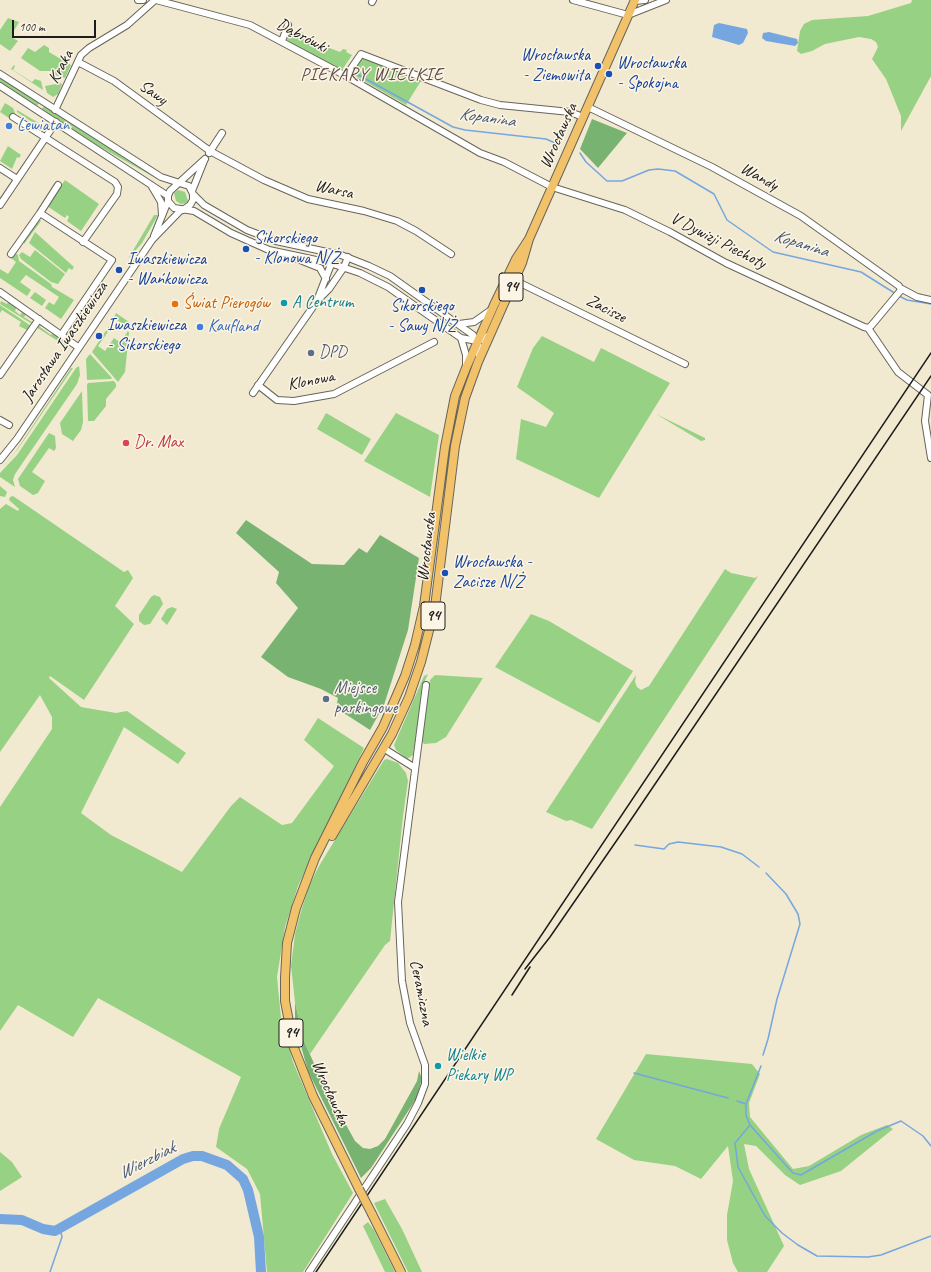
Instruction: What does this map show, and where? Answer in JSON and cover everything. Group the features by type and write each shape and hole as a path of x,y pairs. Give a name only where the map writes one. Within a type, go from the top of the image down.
{"main road":[{"name":"Wrocławska","path":"312,867 383,748 409,697 429,633 435,607 459,423 465,398 478,362 514,280 529,239 635,0"},
{"name":"Wrocławska","path":"401,1272 303,1072 294,1048 285,1001 287,943 296,908 316,856 359,770 388,717 411,659 424,606 447,434 455,396 477,341 492,309 516,259 529,239"}],"street":[{"path":"138,0 143,0"},
{"name":"Dąbrówki","path":"155,0 250,25 346,76 480,153 504,162 552,187"},
{"name":"Kraka","path":"55,110 81,55 89,48 127,25 155,0"},
{"path":"573,0 628,15 666,0"},
{"path":"635,0 640,7 650,6"},
{"path":"635,0 645,0"},
{"path":"282,41 288,25"},
{"path":"346,76 361,54 481,100 500,105 570,112 583,117"},
{"name":"Sawy","path":"78,62 114,81 210,151"},
{"path":"0,74 161,177 186,184 204,205 247,230 276,241 348,257 390,276 473,335 477,341 479,352 478,362"},
{"path":"0,86 149,182 168,198 172,206 182,210 194,211 250,243 288,254 332,263 384,285 461,338 477,341 484,339 491,333"},
{"name":"Wandy","path":"588,107 712,167 801,216 825,231 901,290 918,297 931,300"},
{"path":"14,117 114,182 118,187 117,194 83,242"},
{"path":"0,205 56,122"},
{"path":"182,210 190,205 192,192 205,159 222,133"},
{"name":"Warsa","path":"210,151 288,192 308,199 383,216 397,221 416,231 451,254"},
{"path":"168,198 173,188 205,159"},
{"path":"0,168 17,179"},
{"path":"149,182 161,202 162,215"},
{"path":"12,253 58,185"},
{"name":"V Dywizji Piechoty","path":"552,187 625,210 670,232 726,263 868,328"},
{"name":"Jarosława Iwaszkiewicza","path":"152,240 168,198"},
{"name":"Jarosława Iwaszkiewicza","path":"0,460 14,444 78,347 152,240 182,210"},
{"path":"40,213 112,260 62,334"},
{"path":"288,254 320,268 326,279"},
{"name":"Klonowa","path":"317,301 335,254"},
{"name":"Klonowa","path":"253,392 317,301 329,289 344,267 348,257"},
{"name":"Zacisze","path":"514,280 684,364"},
{"path":"901,290 877,321 868,328 898,372 928,395 925,421 931,458"},
{"path":"0,292 62,334 78,347"},
{"path":"459,324 478,320 492,309"},
{"path":"0,375 39,319"},
{"path":"461,338 466,356 466,368"},
{"name":"Klonowa","path":"258,385 277,400 294,401 334,394 434,342"},
{"path":"0,429 4,423"},
{"name":"Ceramiczna","path":"309,1272 407,1124 418,1103 425,1084 425,1065 410,1023 405,1002 399,942 398,902 426,685"},
{"path":"383,748 415,768"}],"green space":[{"path":"912,0 931,0 931,76 901,131 901,116 886,79 872,59 878,47 876,42 871,39 859,37 825,44 812,51 801,54 797,51 800,31 804,24 812,20 868,16 911,3"},
{"path":"8,18 19,22 12,34 13,38 18,41 10,51 0,44 0,30"},
{"path":"290,30 304,33 303,38 340,52 343,49 347,50 346,52 352,55 342,70 289,42 287,39"},
{"path":"44,45 49,48 49,52 71,65 65,78 55,75 54,71 40,71 21,58 28,48 35,52"},
{"path":"363,58 421,81 406,105 352,74 358,60"},
{"path":"14,65 13,70 32,82 35,79 41,81 43,90 11,69"},
{"path":"0,78 39,103 37,106 0,83"},
{"path":"56,80 62,84 58,94 53,97 47,93 45,86 56,84"},
{"path":"5,103 13,108 15,113 9,118 0,112"},
{"path":"44,106 159,180 95,144 42,109"},
{"path":"17,110 42,125 39,129 38,126 17,112"},
{"path":"592,119 627,133 598,168 580,149"},
{"path":"8,146 21,155 19,158 17,157 12,169 0,161"},
{"path":"65,180 99,204 81,231 67,221 69,217 67,215 65,218 47,206"},
{"path":"178,190 185,192 188,201 186,203 181,204 176,201 174,193"},
{"path":"154,215 158,215 142,243 128,259"},
{"path":"39,219 41,221 24,244 24,240"},
{"path":"35,232 74,267 72,270 69,268 66,273 29,243"},
{"path":"35,250 65,274 58,284 51,282 21,259 19,255 22,252 30,257"},
{"path":"15,253 18,255 19,261 51,284 52,287 74,300 61,319 45,308 49,302 54,305 59,297 26,275 20,282 31,290 27,296 0,278 0,269 8,274 16,262 11,258"},
{"path":"35,292 46,300 42,306 30,298"},
{"path":"1,301 7,304 9,301 17,306 15,311 20,315 23,311 27,313 24,317 32,322 34,320 34,322 32,324 0,304"},
{"path":"0,305 31,326 27,330 19,326 21,322 2,310 0,313"},
{"path":"88,306 92,308 78,330 76,330 73,328"},
{"path":"116,313 131,324 127,327 114,318"},
{"path":"41,325 40,327 51,335 53,333 69,344 67,347 36,327"},
{"path":"109,326 110,329 98,346 105,351 114,338 118,341 122,340 128,331 129,333 125,372 118,382 92,352"},
{"path":"542,336 594,362 601,348 670,383 599,498 516,459 521,419 546,427 554,413 517,387 533,348"},
{"path":"90,354 112,378 111,379 87,380 86,359"},
{"path":"79,366 80,375 77,384 15,474 13,480 15,487 0,477 0,473 17,455 76,368"},
{"path":"71,368 73,368 18,449 0,471 16,451"},
{"path":"114,381 116,387 106,399 106,406 94,421 88,421 88,383"},
{"path":"82,391 83,422 81,430 73,441 62,434 60,423"},
{"path":"326,413 371,439 362,455 317,429"},
{"path":"396,413 439,435 430,497 364,461"},
{"path":"656,414 705,438 705,440 701,441"},
{"path":"49,433 55,436 56,448 54,451 49,448 32,472 45,481 38,493 33,495 20,486 18,479"},
{"path":"0,486 7,492 5,497 0,496"},
{"path":"13,496 124,572 128,570 133,578 115,606 134,624 84,700 50,676 49,678 81,707 116,713 127,711 186,753 178,764 124,727 81,813 111,835 182,872 231,806 240,797 282,825 292,823 334,766 304,740 318,718 364,748 298,886 285,927 277,977 281,1018 293,1062 332,1154 353,1193 303,1272 267,1272 260,1194 247,1169 216,1147 219,1129 241,1077 98,998 73,1037 18,1005 0,1031 0,807 52,729 52,717 40,695 0,752 0,509 6,504 18,511 19,509 9,500 10,497"},
{"path":"246,520 312,564 344,565 359,548 367,553 380,535 419,558 408,630 384,705 370,730 336,708 338,698 321,689 288,677 261,657 298,608 276,583 279,572 236,533"},
{"path":"725,569 731,573 755,578 758,576 592,829 571,820 566,821 546,812 636,675 635,682 637,687 641,690 649,686"},
{"path":"154,595 160,597 163,604 150,624 144,625 139,621 139,615"},
{"path":"172,607 177,609 167,625 161,619 167,609"},
{"path":"531,614 549,621 633,671 599,723 495,667"},
{"path":"428,674 424,683 413,755 407,759 396,750 394,745 424,676"},
{"path":"435,675 483,678 446,737 436,743 424,744 421,741 430,680"},
{"path":"387,759 398,763 406,773 408,781 390,941 385,945 310,1054 303,1039 295,1002 291,966 295,934 310,884 319,866 384,760"},
{"path":"295,1002 303,1039 322,1081 355,1141 363,1148 370,1149 378,1146 385,1139 417,1081 419,1071 422,1079 416,1099 371,1168 361,1178 308,1071 295,1025"},
{"path":"646,1054 752,1064 760,1074 749,1103 750,1117 793,1169 809,1166 861,1135 887,1125 893,1129 841,1171 800,1185 785,1175 756,1146 744,1144 749,1169 784,1246 767,1272 738,1272 733,1263 727,1240 727,1215 733,1181 728,1146 701,1179 675,1166 634,1160 596,1139"},
{"path":"0,1152 12,1162 22,1177 0,1191"},
{"path":"385,1199 402,1229 422,1272 408,1272 374,1203"},
{"path":"368,1222 374,1230 395,1272 385,1272 363,1226"}],"water":[{"path":"719,23 747,29 748,33 743,43 739,45 712,37 714,25"},
{"path":"769,32 797,39 798,43 795,46 766,41 762,38 763,33"}],"waterway":[{"name":"Kopanina","path":"355,73 453,127 465,130 546,139 555,143"},
{"name":"Kopanina","path":"580,153 586,162 607,181 622,181 649,170 658,169 675,171 714,194 727,220 773,252 861,272 896,294"},
{"name":"Kopanina","path":"899,296 907,300 931,304"},
{"path":"635,845 664,849 669,844 678,842 721,847 742,854 759,867"},
{"path":"763,1055 777,999 800,924 798,914 786,894 766,873"},
{"path":"761,1066 746,1104 746,1115 750,1125 793,1173 801,1175 877,1131 901,1121 923,1136 931,1146"},
{"path":"634,1073 728,1098"},
{"path":"737,1101 746,1104"},
{"path":"750,1125 735,1143 738,1167 765,1216 782,1233 798,1245 817,1256 868,1257 881,1255 931,1236"},
{"name":"Wierzbiak","path":"0,1219 22,1220 43,1229 55,1231 183,1159 193,1156 202,1156 227,1165 243,1179 248,1190 259,1237 261,1272"},
{"path":"50,1272 62,1237 60,1229"}],"railway":[{"path":"316,1272 931,353"},
{"path":"525,969 550,937 626,827 931,376"},
{"path":"512,995 530,967"}],"place":[{"name":"Wrocławska - Ziemowita","path":"598,66"},
{"name":"Wrocławska - Spokojna","path":"609,74"},
{"name":"Lewiatan","path":"9,126"},
{"name":"Sikorskiego - Klonowa N/Ż","path":"246,249"},
{"name":"Iwaszkiewicza - Wańkowicza","path":"119,270"},
{"name":"Sikorskiego - Sawy N/Ż","path":"422,290"},
{"name":"A Centrum","path":"284,303"},
{"name":"Świat Pierogów","path":"175,304"},
{"name":"Kaufland","path":"200,327"},
{"name":"Iwaszkiewicza - Sikorskiego","path":"99,336"},
{"name":"DPD","path":"311,353"},
{"name":"Dr. Max","path":"126,443"},
{"name":"Wrocławska - Zacisze N/Ż","path":"445,573"},
{"name":"Miejsce parkingowe","path":"326,699"},
{"name":"Wielkie Piekary WP","path":"438,1066"}],"district":[{"name":"PIEKARY WIELKIE","path":"372,75"}]}
